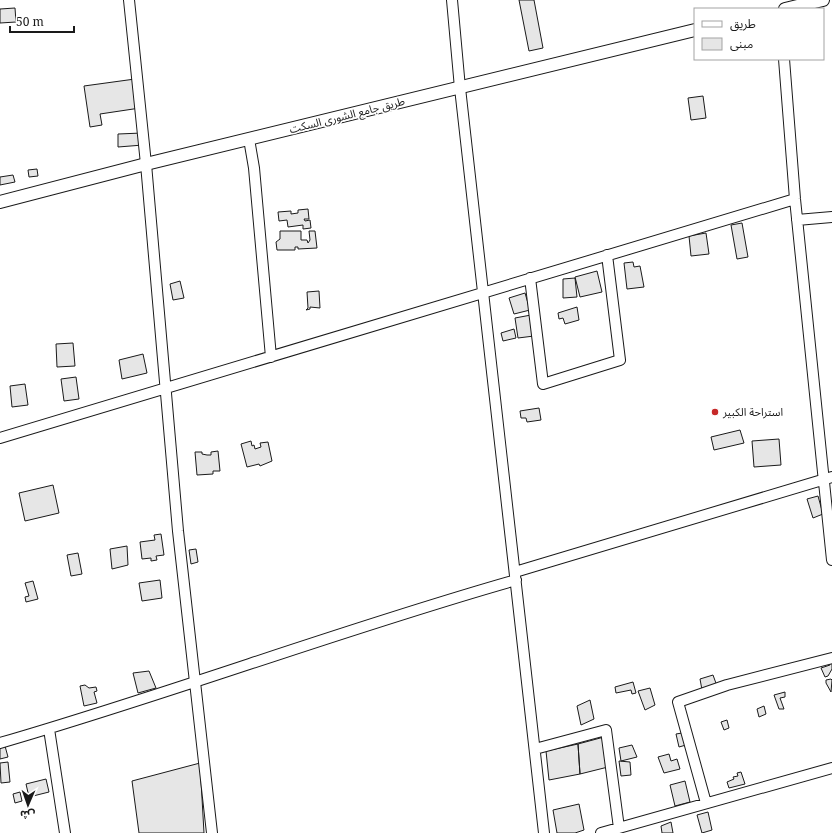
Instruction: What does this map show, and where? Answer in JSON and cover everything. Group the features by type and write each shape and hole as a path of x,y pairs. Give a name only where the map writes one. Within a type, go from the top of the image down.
{"main road":[{"path":"790,8 823,0"},
{"name":"طريق جامع الشورى السكت","path":"0,202 146,164 694,30"}],"street":[{"path":"129,0 146,164 165,389 212,833"},
{"path":"452,0 460,88 544,833"},
{"path":"784,60 797,220 828,478 832,560"},
{"path":"249,139 254,168 271,356"},
{"path":"0,438 795,199"},
{"path":"797,220 832,217"},
{"path":"530,278 543,384 620,360 607,255"},
{"path":"0,743 196,682 516,576 828,478"},
{"path":"706,803 678,702 727,685 832,658"},
{"path":"49,729 65,833"},
{"path":"535,749 606,730 619,828"},
{"path":"601,833 832,768"}],"building":[{"path":"519,0 534,0 543,48 529,51"},
{"path":"15,8 16,22 0,23 0,9"},
{"path":"135,79 140,108 100,114 102,125 90,127 84,86"},
{"path":"703,96 706,118 691,120 688,98"},
{"path":"142,133 143,145 118,147 118,134"},
{"path":"37,169 38,176 29,177 28,170"},
{"path":"13,175 15,182 0,185 0,177"},
{"path":"308,209 309,219 304,219 305,221 310,220 311,228 303,229 303,225 288,227 287,220 279,221 278,212 291,211 291,214 298,213 298,210"},
{"path":"742,223 748,257 737,259 731,225"},
{"path":"280,231 301,231 301,240 307,240 308,243 310,240 309,231 315,231 317,248 298,249 298,247 295,247 295,250 277,250 276,242 280,239"},
{"path":"706,233 709,254 691,256 689,236"},
{"path":"633,262 634,267 640,266 644,287 627,289 624,263"},
{"path":"597,271 602,292 580,297 575,277"},
{"path":"575,278 577,297 563,298 563,279"},
{"path":"180,281 184,298 173,300 170,284"},
{"path":"319,291 320,308 310,307 310,309 306,310 308,308 307,292"},
{"path":"525,293 530,310 514,314 509,298"},
{"path":"577,307 579,320 565,324 563,318 559,319 558,313"},
{"path":"531,315 534,336 518,338 515,318"},
{"path":"514,329 516,338 503,341 501,333"},
{"path":"73,343 75,366 57,367 56,344"},
{"path":"143,354 147,373 122,379 119,360"},
{"path":"76,377 79,399 64,401 61,379"},
{"path":"25,384 28,405 12,407 10,386"},
{"path":"539,408 541,420 527,422 526,418 521,418 520,411"},
{"path":"740,430 744,443 714,450 711,437"},
{"path":"779,439 781,465 754,467 752,441"},
{"path":"251,441 252,446 254,445 255,449 261,447 260,443 268,442 272,461 260,466 259,464 247,467 241,444"},
{"path":"218,451 220,471 213,471 213,474 197,475 195,452 202,452 202,454 211,455 211,452"},
{"path":"53,485 59,513 25,521 19,493"},
{"path":"818,496 823,514 813,518 807,499"},
{"path":"161,534 164,555 156,556 157,560 151,561 151,558 142,559 140,542 155,540 154,535"},
{"path":"127,546 128,565 112,569 110,549"},
{"path":"196,549 198,562 191,564 189,550"},
{"path":"78,553 82,574 71,576 67,555"},
{"path":"160,580 162,598 142,601 139,583"},
{"path":"33,581 38,599 26,602 25,597 29,596 25,583"},
{"path":"832,660 832,669 828,676 825,677 821,668 830,665 829,662"},
{"path":"149,671 156,688 138,693 133,673"},
{"path":"713,675 717,686 702,690 700,679"},
{"path":"826,680 832,680 831,692"},
{"path":"633,682 636,693 632,694 631,690 616,693 615,687"},
{"path":"85,685 89,688 96,687 97,691 94,692 97,703 84,706 80,686"},
{"path":"650,688 655,705 645,710 638,691"},
{"path":"785,692 785,697 780,698 784,709 779,709 774,695"},
{"path":"590,700 594,719 581,725 577,706"},
{"path":"764,706 766,714 759,717 757,709"},
{"path":"727,720 729,728 724,730 721,722"},
{"path":"682,733 686,745 679,747 676,734"},
{"path":"604,737 608,767 580,774 578,744"},
{"path":"578,744 580,774 549,780 546,751"},
{"path":"632,745 637,757 621,761 619,748"},
{"path":"5,746 8,757 0,759 0,747"},
{"path":"669,754 671,761 677,759 680,769 664,773 658,757"},
{"path":"619,761 630,762 631,775 621,776"},
{"path":"8,762 10,782 1,783 0,763"},
{"path":"200,763 204,833 139,833 132,781"},
{"path":"741,772 745,784 729,788 727,782 734,779 733,777 738,776 737,773"},
{"path":"46,779 49,792 29,797 26,784"},
{"path":"685,781 690,802 675,806 670,785"},
{"path":"20,792 22,801 15,803 13,794"},
{"path":"579,804 584,830 575,833 557,833 553,810"},
{"path":"708,812 712,830 702,833 697,815"},
{"path":"671,822 673,833 662,833 661,826"}],"place":[{"name":"استراحة الكبير","path":"715,412"}]}
